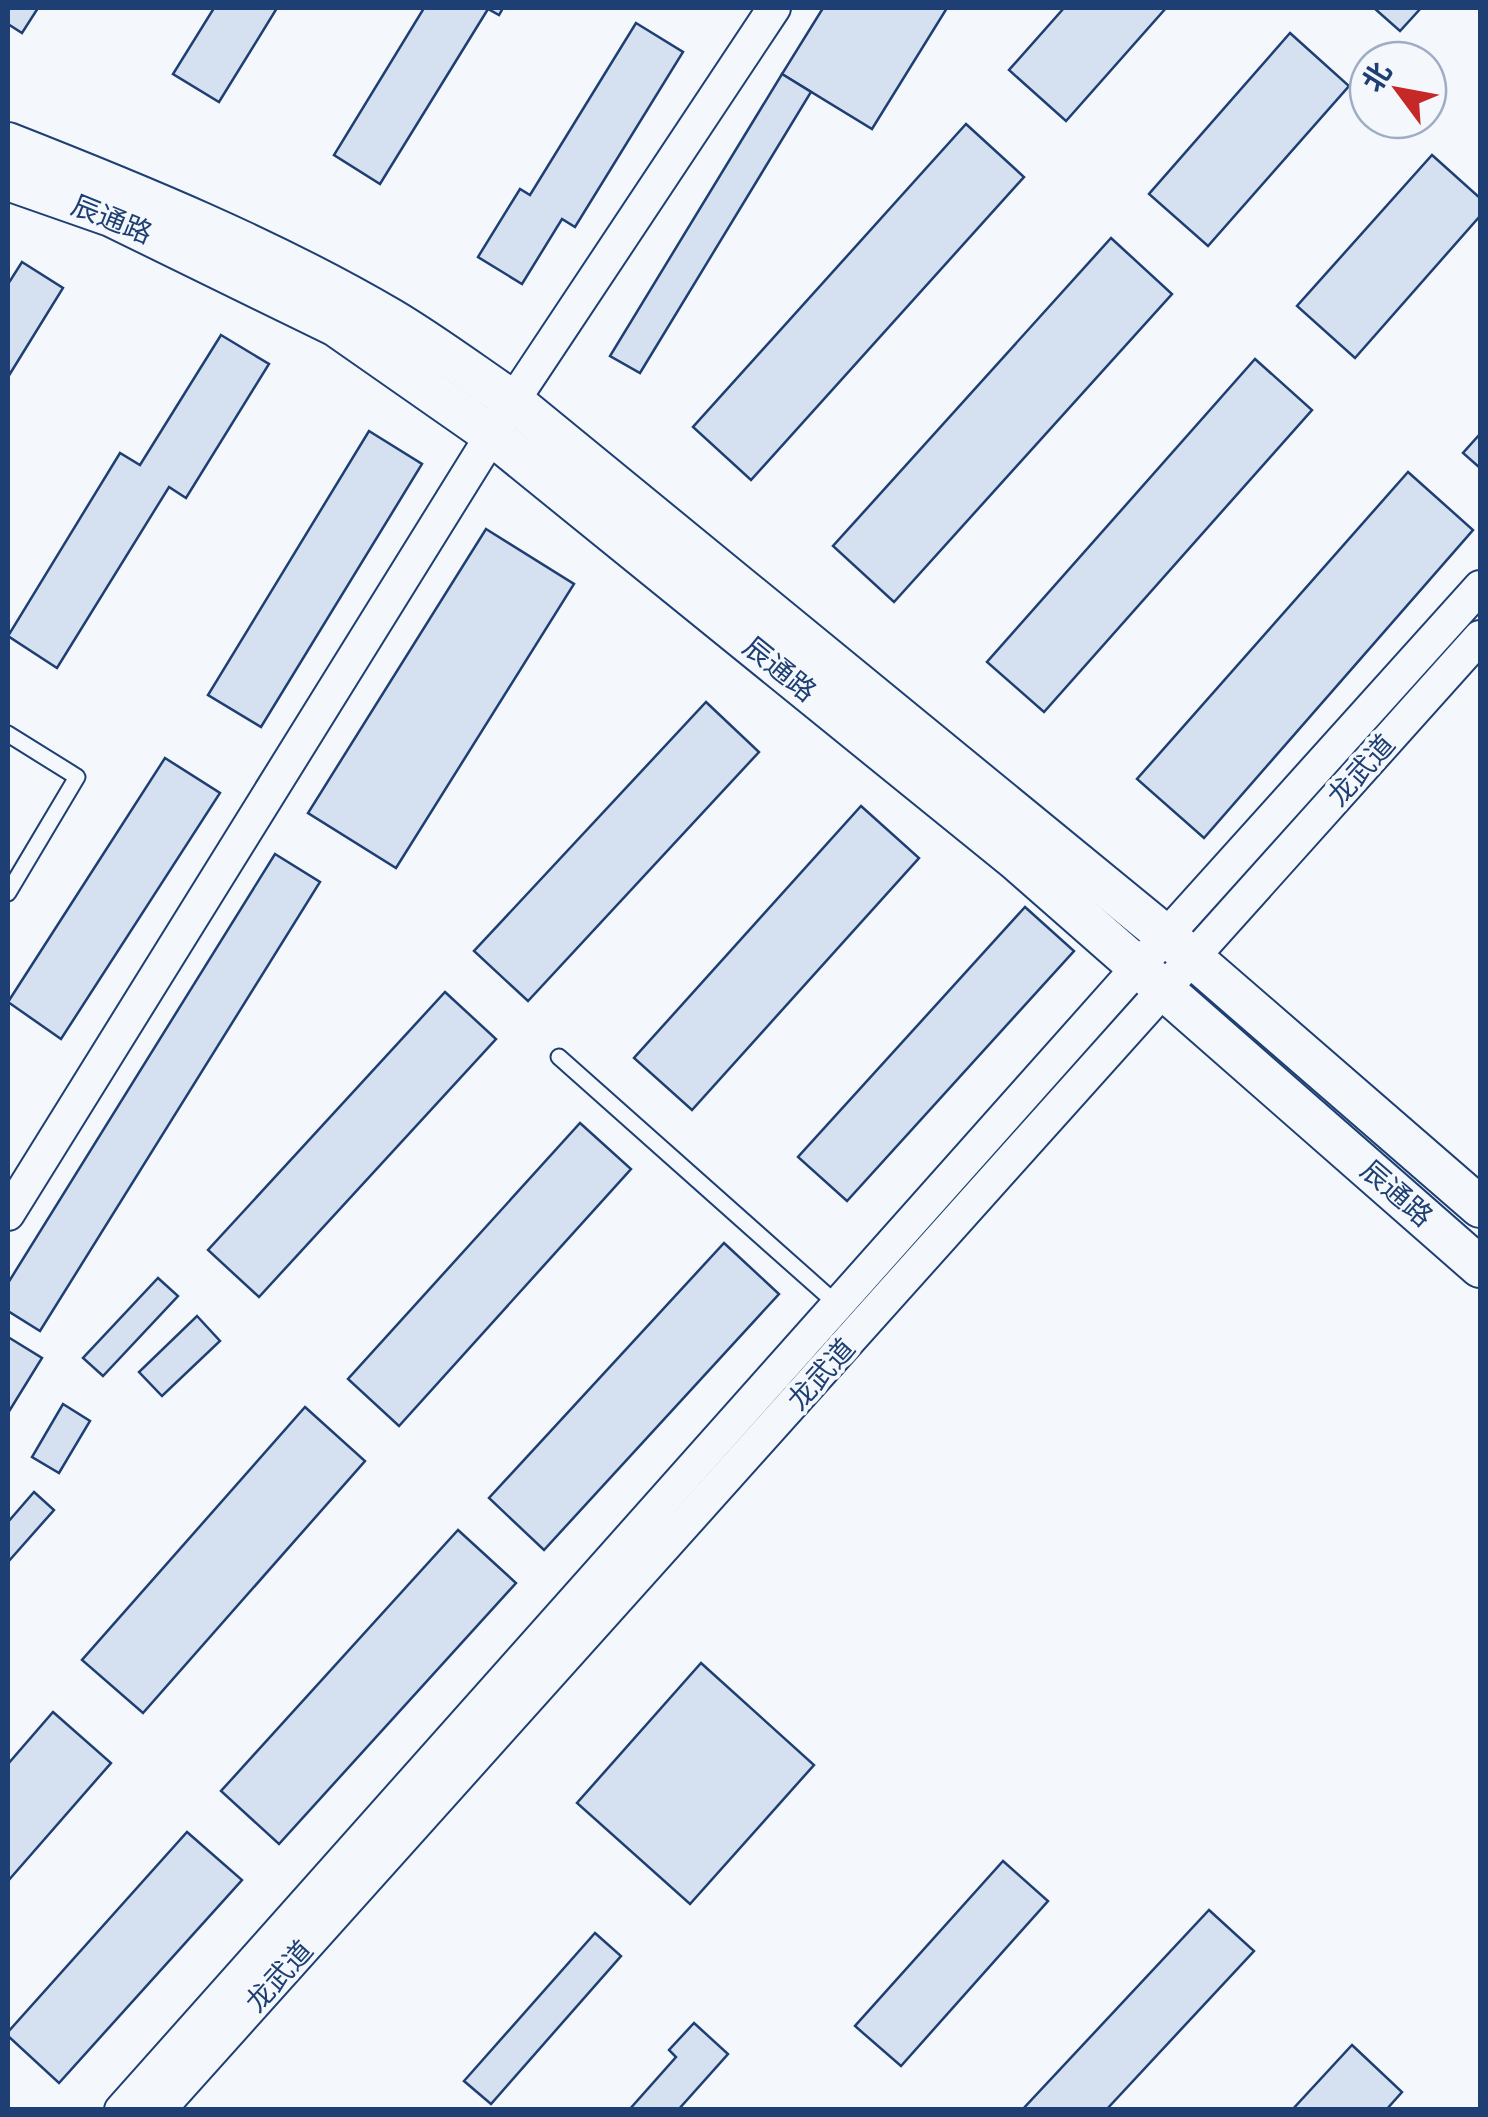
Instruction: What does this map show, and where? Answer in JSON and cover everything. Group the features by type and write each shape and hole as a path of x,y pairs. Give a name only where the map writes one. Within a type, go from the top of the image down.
{"street":[{"path":"8,1214 513,401 774,8"},
{"name":"辰通路","path":"8,144 273,256 393,320 513,401 1179,947 1480,1207"},
{"name":"辰通路","path":"8,180 111,216 336,326 492,435 1016,860 1480,1267"},
{"path":"1179,947 1480,587"},
{"name":"龙武道","path":"159,2110 863,1328 1151,978 1480,637"},
{"path":"121,2110 837,1304 1151,978"}],"lane":[{"path":"8,734 78,777 8,893"},
{"path":"558,1058 863,1328"}],"building":[{"path":"8,8 38,8 22,33 8,24"},
{"path":"214,8 277,8 219,102 173,74"},
{"path":"424,8 503,8 499,15 488,9 380,184 334,155"},
{"path":"823,8 947,8 872,129 782,74"},
{"path":"1064,8 1166,8 1066,121 1009,70"},
{"path":"1374,8 1421,8 1400,31"},
{"path":"636,23 683,52 575,227 562,219 522,284 478,257 520,189 530,195"},
{"path":"1290,33 1348,85 1208,246 1149,194"},
{"path":"782,74 811,92 640,373 610,356"},
{"path":"966,124 1024,177 751,480 693,427"},
{"path":"1432,155 1480,198 1480,216 1355,358 1297,306"},
{"path":"1111,238 1172,294 894,602 833,546"},
{"path":"22,262 63,288 8,377 8,284"},
{"path":"221,335 269,364 186,498 169,487 57,668 8,636 120,453 140,465"},
{"path":"1255,359 1312,410 1044,712 987,662"},
{"path":"369,431 422,464 261,727 208,695"},
{"path":"1480,434 1480,468 1463,453"},
{"path":"1408,472 1473,530 1204,838 1137,779"},
{"path":"486,529 574,584 396,868 308,813"},
{"path":"706,702 759,752 528,1001 474,951"},
{"path":"165,758 220,793 61,1039 8,1002"},
{"path":"861,806 919,858 692,1110 634,1058"},
{"path":"275,854 320,882 40,1331 8,1311 8,1283"},
{"path":"1025,907 1074,951 847,1201 798,1157"},
{"path":"445,992 496,1039 259,1297 208,1250"},
{"path":"580,1123 631,1169 399,1426 348,1379"},
{"path":"724,1243 779,1294 544,1550 489,1498"},
{"path":"158,1278 178,1296 103,1376 83,1358"},
{"path":"197,1316 220,1341 162,1396 139,1372"},
{"path":"8,1337 42,1358 8,1413"},
{"path":"63,1404 90,1421 59,1473 32,1457"},
{"path":"305,1407 365,1461 143,1713 82,1660"},
{"path":"34,1492 54,1510 8,1562 8,1522"},
{"path":"458,1530 516,1583 279,1844 221,1791"},
{"path":"701,1663 814,1765 690,1904 577,1803"},
{"path":"53,1712 111,1763 8,1881 8,1764"},
{"path":"187,1832 242,1880 59,2083 8,2032"},
{"path":"1003,1861 1048,1901 901,2066 855,2026"},
{"path":"1209,1910 1254,1951 1106,2110 1022,2110"},
{"path":"595,1933 621,1956 491,2104 464,2081"},
{"path":"694,2023 728,2054 678,2110 629,2110 676,2057 669,2050"},
{"path":"1352,2045 1402,2092 1386,2110 1292,2110"}]}
